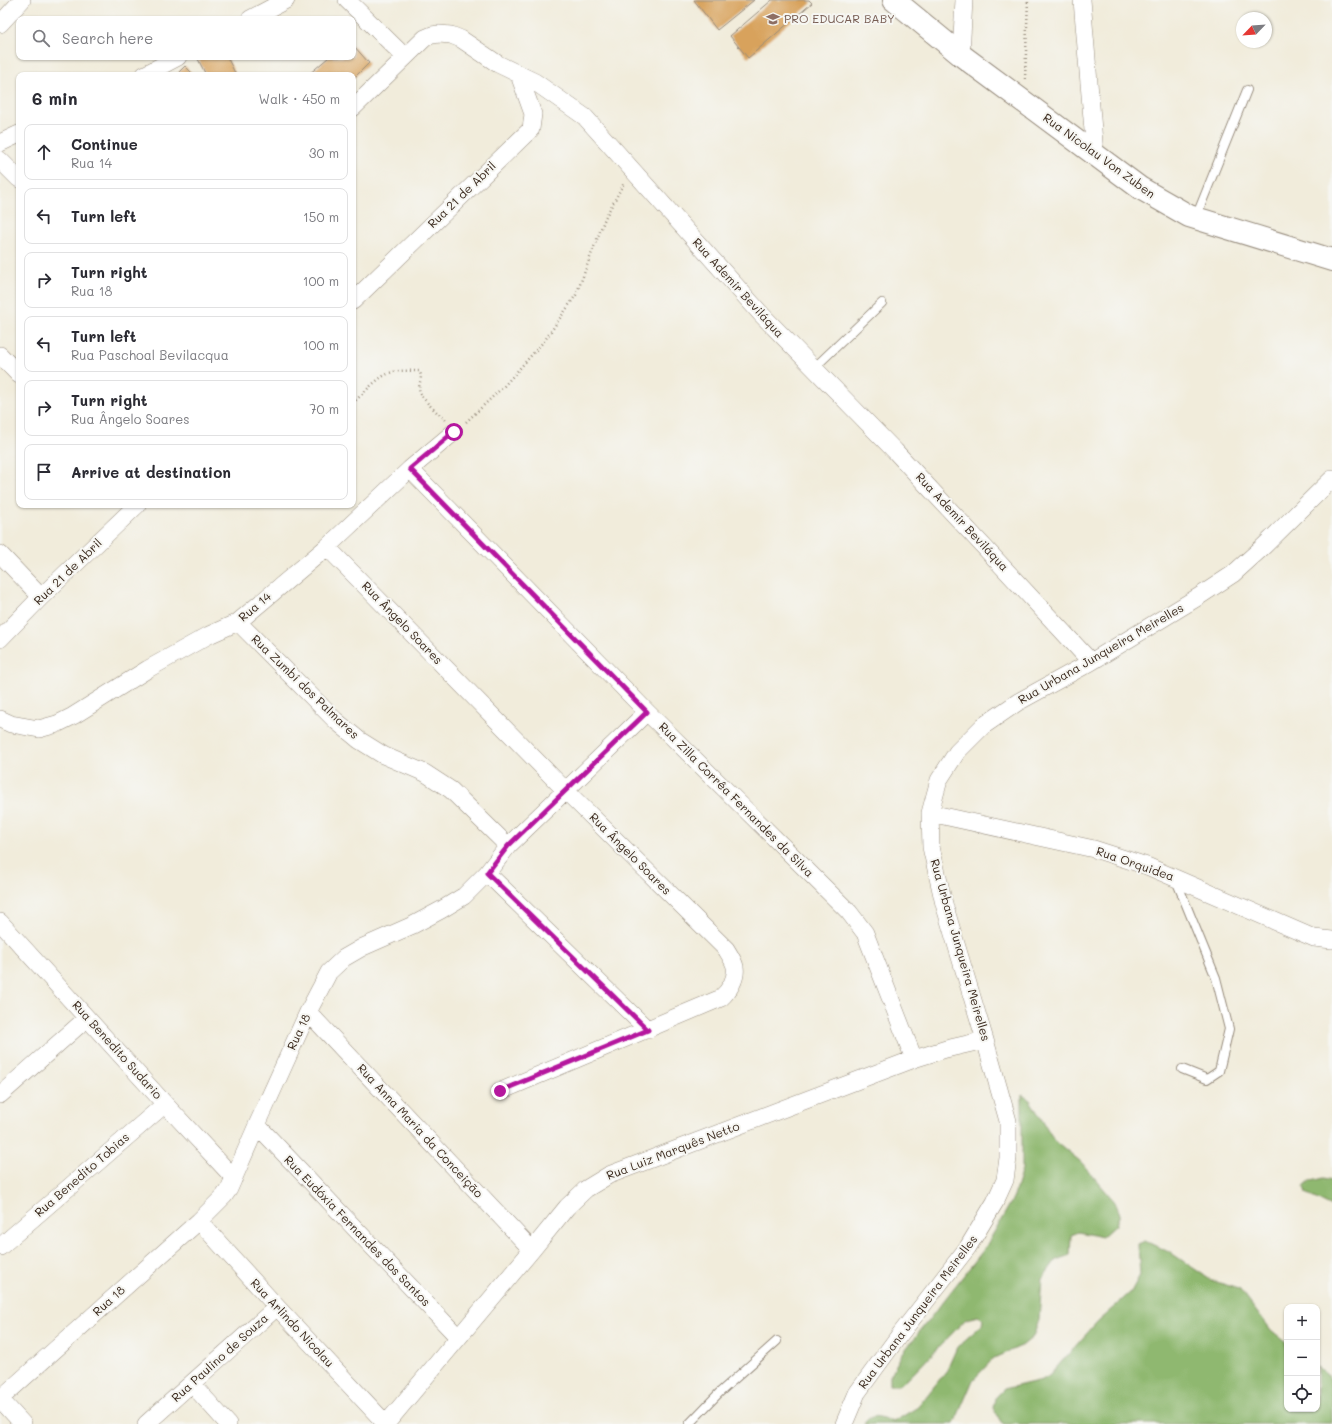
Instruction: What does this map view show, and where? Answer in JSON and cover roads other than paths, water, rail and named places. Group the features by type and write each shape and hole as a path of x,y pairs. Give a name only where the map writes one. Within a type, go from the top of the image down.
{"street":[{"path":"0,24 22,0"},
{"path":"256,16 286,0"},
{"path":"347,0 405,57"},
{"name":"Rua Nicolau Von Zuben","path":"894,0 961,55 1140,188 1189,216 1332,260"},
{"path":"961,55 964,0"},
{"path":"1082,0 1094,154"},
{"name":"Rua Ademir Beviláqua","path":"356,105 425,38 432,35 451,35 461,39 498,64 535,82 585,117 632,168 762,316 896,451 1091,662"},
{"path":"150,72 172,60"},
{"name":"Rua 21 de Abril","path":"356,298 531,129 533,114 519,75"},
{"path":"0,143 16,135"},
{"path":"0,160 16,176"},
{"path":"0,355 16,372"},
{"name":"Rua 14","path":"0,719 11,724 39,729 57,724 73,716 148,669 209,635 238,622 328,547 410,469 458,429"},
{"name":"Rua Zilla Corrêa Fernandes da Silva","path":"410,469 647,712 849,912 865,933 914,1059"},
{"name":"Rua Urbana Junqueira Meirelles","path":"844,1424 858,1393 898,1336 968,1247 995,1202 1004,1180 1008,1158 1008,1121 944,904 931,847 930,813 939,780 957,752 983,726 1018,702 1091,662 1198,598 1233,574 1264,546 1332,479"},
{"name":"Rua 21 de Abril","path":"0,639 41,597 135,508"},
{"name":"Rua Ângelo Soares","path":"328,547 566,791 726,949 735,966 734,978 731,985 726,994 720,998 648,1030 500,1091"},
{"path":"0,554 41,597"},
{"name":"Rua Zumbí dos Palmares","path":"238,622 335,720 359,740 383,755 425,773 451,790 508,846"},
{"name":"Rua 18","path":"0,1399 199,1221 224,1196 229,1189 308,1012 329,972 344,958 363,947 413,925 464,896 487,873 508,846 647,712"},
{"name":"Rua Orquidea","path":"930,813 1094,849 1147,866 1314,938 1332,940"},
{"path":"487,873 648,1030"},
{"name":"Rua Benedito Sudario","path":"0,922 234,1178"},
{"name":"Rua Anna Maria da Conceição","path":"308,1012 532,1250"},
{"path":"0,1095 87,1018"},
{"name":"Rua Luiz Marquês Netto","path":"386,1424 567,1207 586,1189 608,1175 914,1059 946,1049 985,1040"},
{"name":"Rua Benedito Tobias","path":"0,1247 165,1104"},
{"name":"Rua Eudóxia Fernandes dos Santos","path":"257,1125 458,1337"},
{"name":"Rua Arlindo Nicolau","path":"199,1221 386,1424"},
{"name":"Rua Paulino de Souza","path":"146,1424 277,1307"},
{"path":"192,1384 228,1424"},
{"path":"0,1399 23,1424"}],"lane":[{"path":"1195,218 1247,90"},
{"path":"814,368 882,303"},
{"path":"1175,878 1216,978 1229,1029 1219,1071 1207,1079 1182,1070"},
{"path":"689,1424 718,1393 776,1341"}],"place":[{"name":"PRO EDUCAR BABY","path":"773,19"}]}
